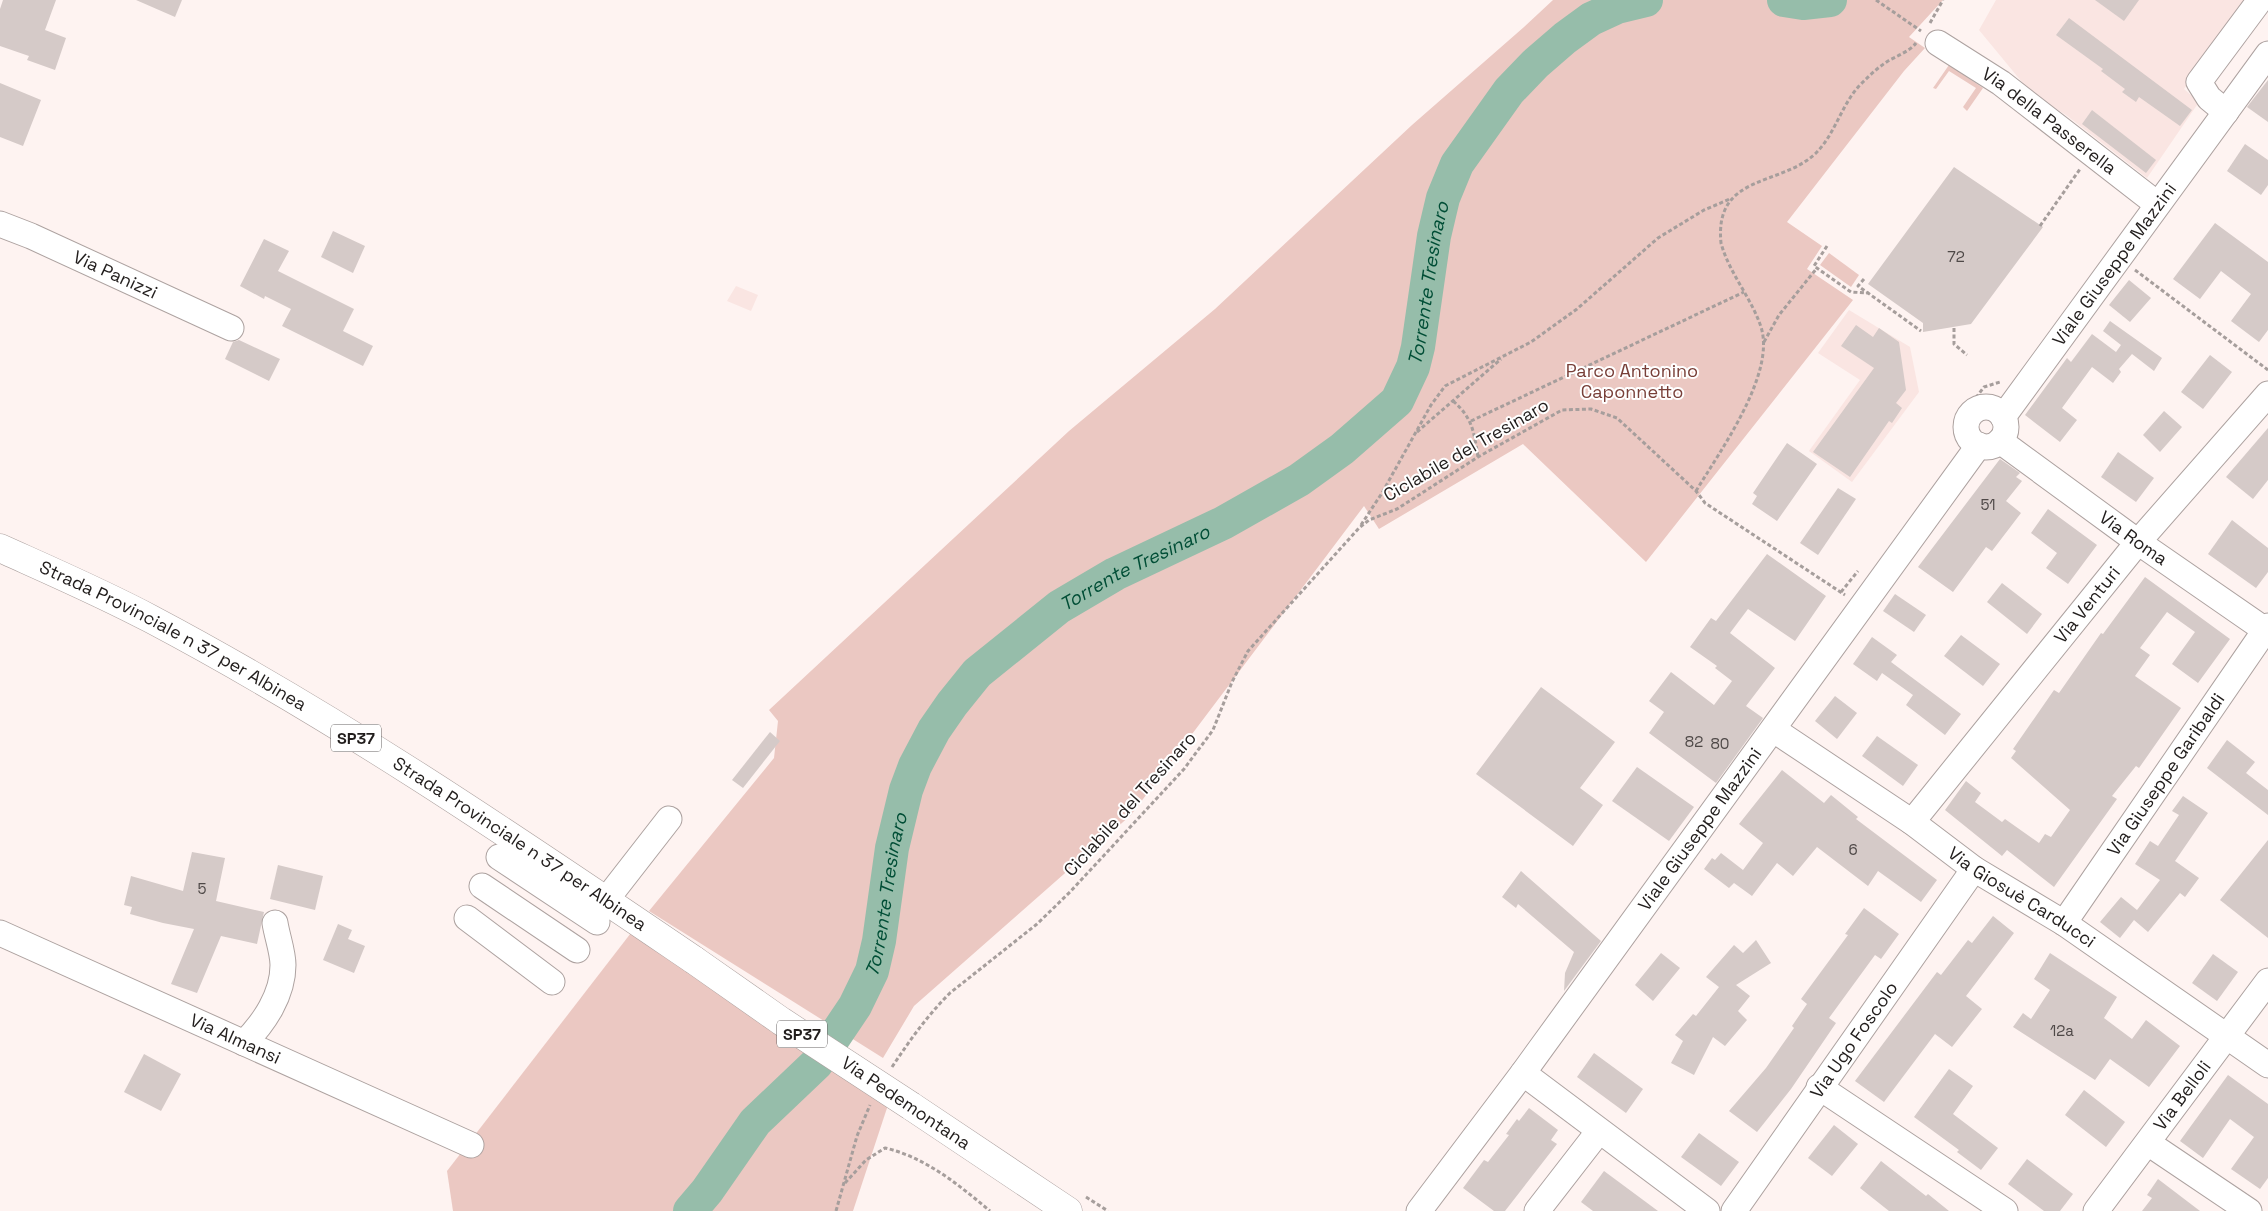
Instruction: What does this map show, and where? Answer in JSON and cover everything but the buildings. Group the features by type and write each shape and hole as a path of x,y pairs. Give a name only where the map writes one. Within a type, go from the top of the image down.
{"main road":[{"name":"Strada Provinciale n 37 per Albinea","path":"0,548 151,619 320,715 449,795 581,942 694,960"},
{"name":"Via Pedemontana","path":"694,960 781,1021 911,1106 1076,1203"}],"street":[{"path":"2226,112 2209,98 2200,82 2260,0"},
{"name":"Via della Passerella","path":"1927,38 2001,83 2157,204"},
{"name":"Viale Giuseppe Mazzini","path":"1418,1211 1523,1072 1657,886 1774,730 1985,436 2120,258 2157,204 2268,54"},
{"name":"Via Panizzi","path":"0,224 31,236 231,328"},
{"name":"Via Venturi","path":"1912,822 2138,542 2268,394"},
{"name":"Via Roma","path":"1985,436 2267,629"},
{"name":"Via Giuseppe Garibaldi","path":"2064,923 2267,629"},
{"name":"Via Giosuè Carducci","path":"1774,730 1912,822 1974,869 2064,923 2268,1065"},
{"path":"581,942 669,819"},
{"name":"Via Ugo Foscolo","path":"1734,1211 1974,869"},
{"path":"483,886 581,942"},
{"path":"483,886 581,942"},
{"path":"483,886 581,942"},
{"path":"244,1043 260,1027 281,984 283,964 275,923"},
{"name":"Via Almansi","path":"0,933 470,1145"},
{"name":"Via Belloli","path":"2096,1211 2268,981"},
{"path":"1523,1072 1707,1211"},
{"path":"1820,1087 2005,1211"},
{"path":"1537,1211 1599,1130"},
{"path":"2148,1143 2248,1211"}],"path":[{"path":"1876,0 1927,38"},
{"path":"1359,528 1382,493 1431,405 1445,386 1532,342 1558,324 1658,238 1704,210 1732,199 1752,183 1796,166 1817,152 1827,139 1847,101 1858,88 1876,70 1927,38 1943,0"},
{"path":"2040,226 2084,162"},
{"path":"1696,491 1748,402 1758,375 1763,344 1760,326 1721,243 1719,230 1723,213 1732,199"},
{"path":"1827,246 1814,266 1851,292 1868,293"},
{"path":"2120,258 2268,370"},
{"path":"1763,344 1779,315 1817,268"},
{"path":"1864,279 1858,286 1921,331"},
{"path":"1471,422 1744,292"},
{"path":"1954,328 1954,344 1967,355"},
{"path":"1413,436 1435,415 1506,356"},
{"path":"1985,436 1957,423 1984,387 1993,383 1998,384 2004,376"},
{"path":"1453,401 1464,411 1471,422 1478,458"},
{"name":"Ciclabile del Tresinaro","path":"889,1072 915,1032 937,1006 950,993 1037,924 1070,892 1184,769 1213,730 1232,682 1248,651 1359,528 1369,520 1397,509 1478,458 1562,410 1591,409 1617,418 1696,491 1705,503 1841,592"},
{"path":"836,1211 857,1136 872,1100"},
{"path":"845,1183 866,1160 885,1148 908,1154 954,1181 990,1211"},
{"path":"1076,1203 1108,1211"}],"shaded area":[{"path":"1996,0 2249,0 2184,89 2199,102 2147,178 2066,115 2031,93 1979,30"},
{"path":"736,286 758,295 751,311 727,301"},
{"path":"1849,310 1910,347 1919,392 1852,482 1809,451 1860,380 1818,353"}],"green space":[{"name":"Parco Antonino Caponnetto","path":"1553,0 1943,0 1909,37 1925,48 1904,71 1787,222 1822,246 1807,269 1853,300 1646,562 1523,444 1379,529 1364,506 1131,815 914,1006 883,1058 649,911 774,758 778,721 769,710 1069,431 1215,309 1412,125"},
{"path":"1949,65 1983,88 1967,111 1963,107 1976,88 1949,71 1936,89 1933,88"},
{"path":"1829,253 1859,275 1851,287 1820,265"},
{"path":"634,929 888,1105 853,1211 453,1211 447,1171"}],"waterway":[{"name":"Torrente Tresinaro","path":"690,1211 707,1191 755,1122 816,1064 855,1006 872,971 879,941 892,848 906,790 915,766 934,730 952,704 977,673 1059,607 1115,574 1223,523 1299,480 1342,449 1397,401 1413,367 1418,347 1434,236 1443,198 1457,164 1509,91 1535,64 1591,19 1617,7 1646,0"},
{"name":"Torrente Tresinaro","path":"1784,0 1803,3 1830,0"}]}
